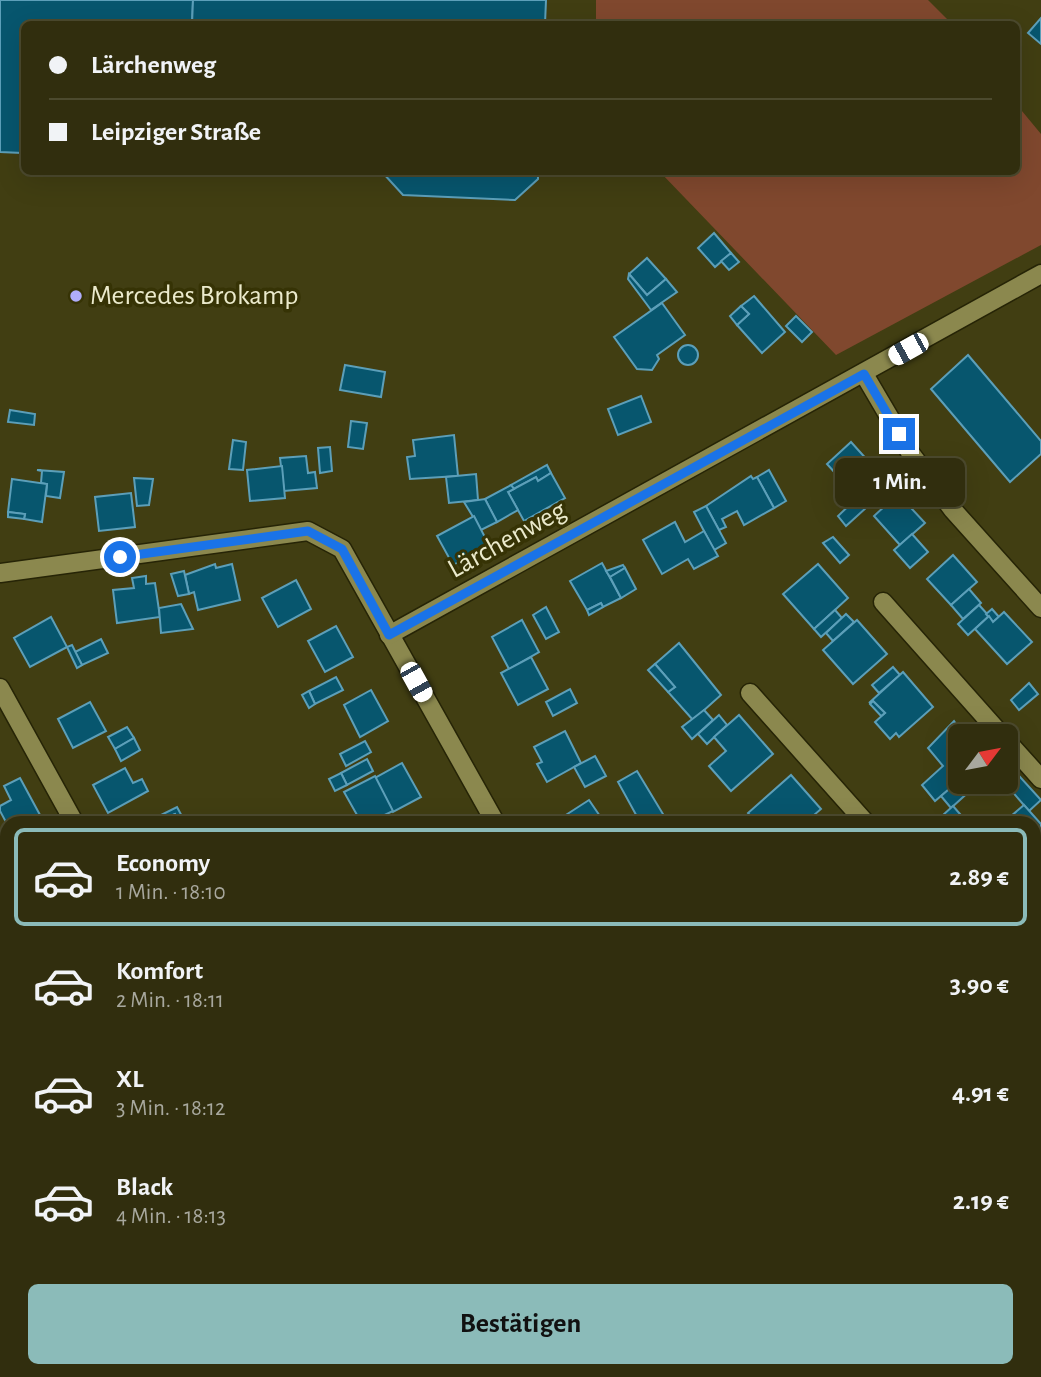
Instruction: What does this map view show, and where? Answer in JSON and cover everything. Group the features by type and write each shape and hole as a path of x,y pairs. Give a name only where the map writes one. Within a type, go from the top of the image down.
{"street":[{"name":"Lärchenweg","path":"389,635 1041,274"},
{"path":"864,374 911,454 953,510 1041,608"},
{"path":"0,573 308,531 342,549 492,816"},
{"path":"883,602 992,724"},
{"path":"0,688 71,816"},
{"path":"750,693 860,816"},
{"path":"1018,753 1041,779"}],"shaded area":[{"path":"596,0 928,0 949,21 596,21"},
{"path":"1020,109 1041,134 1041,245 836,355 663,175 1020,175"}],"building":[{"path":"0,0 193,0 192,21 21,21 21,153 0,152"},
{"path":"193,0 546,0 545,21 192,21"},
{"path":"1041,18 1041,44 1028,33"},
{"path":"385,175 538,175 538,179 515,200 403,195"},
{"path":"714,233 731,253 715,267 698,248"},
{"path":"731,253 739,262 729,270 721,261"},
{"path":"647,258 666,279 647,295 629,274"},
{"path":"629,274 647,295 666,279 677,292 651,310 628,279"},
{"path":"754,296 785,332 762,353 737,325 749,314 741,306"},
{"path":"662,303 685,335 657,355 659,359 652,370 637,369 614,337"},
{"path":"741,306 749,314 737,325 730,316"},
{"path":"796,316 812,332 802,342 786,326"},
{"path":"684,345 692,345 698,355 692,365 684,365 678,359 678,351"},
{"path":"968,355 1041,441 1041,454 1010,482 931,389"},
{"path":"345,365 385,372 381,397 340,390"},
{"path":"641,396 651,422 618,435 608,409"},
{"path":"10,410 35,414 34,425 8,422"},
{"path":"351,421 367,423 363,449 348,447"},
{"path":"454,435 458,476 410,479 407,457 415,456 413,440"},
{"path":"233,440 246,442 243,470 229,469"},
{"path":"851,442 879,473 855,495 827,464"},
{"path":"330,447 332,471 320,473 318,448"},
{"path":"306,456 308,473 315,472 317,488 284,491 280,458"},
{"path":"547,465 551,473 538,481 536,477 514,489 511,485"},
{"path":"282,466 285,498 250,501 247,470"},
{"path":"37,470 64,472 60,498 46,496 47,484 41,483 42,471"},
{"path":"769,470 786,501 774,508 757,477"},
{"path":"551,473 565,498 524,521 508,492 536,477 538,481"},
{"path":"476,474 478,500 449,503 446,477"},
{"path":"751,476 753,479 757,477 774,508 744,525 737,511 722,519 726,527 719,530 706,506"},
{"path":"134,478 153,479 149,505 137,506"},
{"path":"12,479 47,484 42,522 24,519 25,514 8,512"},
{"path":"511,485 514,489 508,492 518,510 497,522 485,499"},
{"path":"131,493 135,527 99,531 95,497"},
{"path":"898,494 925,523 900,545 874,516"},
{"path":"858,497 867,507 846,526 838,516"},
{"path":"485,499 497,522 481,530 464,502"},
{"path":"706,506 726,543 714,550 694,512"},
{"path":"8,512 25,514 24,519 8,517"},
{"path":"474,516 489,545 453,565 437,536"},
{"path":"675,522 685,542 704,531 718,556 694,569 688,559 662,574 643,540"},
{"path":"912,534 928,552 910,568 894,550"},
{"path":"833,537 849,555 840,563 823,543"},
{"path":"953,555 977,582 951,605 927,579"},
{"path":"602,563 621,598 603,607 601,603 587,610 570,581"},
{"path":"215,564 216,568 232,564 240,600 198,610 194,592 189,594 185,575"},
{"path":"818,564 848,598 814,629 783,594"},
{"path":"623,565 625,568 610,577 606,571"},
{"path":"625,568 636,589 621,598 610,577"},
{"path":"184,571 189,594 178,596 171,574"},
{"path":"146,576 146,584 155,583 160,617 117,623 113,590 134,588 132,578"},
{"path":"296,580 311,609 278,627 262,598"},
{"path":"969,589 981,603 963,619 951,605"},
{"path":"601,603 603,607 589,615 587,610"},
{"path":"181,604 193,629 161,633 159,608"},
{"path":"979,605 989,616 968,635 958,624"},
{"path":"546,607 559,632 546,639 533,615"},
{"path":"992,609 999,617 993,622 986,614"},
{"path":"835,610 842,618 821,637 814,629"},
{"path":"1004,612 1032,642 1007,664 975,629 989,616 993,622"},
{"path":"846,614 854,622 833,641 826,633"},
{"path":"51,617 67,647 30,667 14,638"},
{"path":"522,620 539,652 509,669 492,637"},
{"path":"857,620 887,654 853,684 823,650"},
{"path":"336,626 353,657 325,672 308,641"},
{"path":"101,639 108,653 82,665 75,652"},
{"path":"679,643 721,695 693,720 668,692 675,687 655,664"},
{"path":"72,645 82,665 77,668 67,647"},
{"path":"531,657 548,689 518,705 501,673"},
{"path":"655,664 675,687 668,692 648,670"},
{"path":"893,667 900,675 879,693 872,685"},
{"path":"903,672 933,707 899,737 896,733 890,739 875,722 885,713 873,701 869,703"},
{"path":"336,677 343,690 315,704 309,691"},
{"path":"1029,683 1038,694 1019,710 1011,700"},
{"path":"570,689 577,703 553,716 546,702"},
{"path":"371,690 388,721 360,737 344,705"},
{"path":"309,691 315,704 309,708 302,695"},
{"path":"873,701 885,713 881,716 870,704"},
{"path":"90,702 106,731 73,748 58,719"},
{"path":"704,710 713,720 692,739 682,727"},
{"path":"719,715 727,725 707,744 698,734"},
{"path":"739,715 773,754 731,791 709,766 726,751 714,737"},
{"path":"127,727 134,738 115,749 108,737"},
{"path":"948,727 948,790 935,801 922,785 943,766 928,748"},
{"path":"565,731 581,763 547,782 537,764 542,762 534,747"},
{"path":"134,738 140,750 121,761 115,749"},
{"path":"365,741 371,752 346,766 340,754"},
{"path":"595,756 606,776 585,787 574,767"},
{"path":"367,759 373,771 347,785 341,773"},
{"path":"402,763 421,797 393,812 375,778"},
{"path":"125,768 133,783 142,779 148,791 108,813 93,785"},
{"path":"637,771 664,816 637,816 618,782"},
{"path":"341,773 347,785 335,791 329,779"},
{"path":"791,775 821,809 813,816 751,816 748,813"},
{"path":"1018,775 1041,800 1029,811 1014,794 1018,794"},
{"path":"375,776 393,811 383,816 358,816 344,792"},
{"path":"20,778 40,815 3,816 0,806 11,800 4,786"},
{"path":"948,790 948,794 966,794 951,808 941,796"},
{"path":"589,800 600,816 564,816"},
{"path":"1024,805 1034,816 1011,816"},
{"path":"953,806 962,816 943,816"},
{"path":"177,807 182,816 175,814 159,816"}],"place":[{"name":"Mercedes Brokamp","path":"76,296"}],"route":[{"path":"120,557 308,531 342,549 389,635 864,374 899,434"}]}
